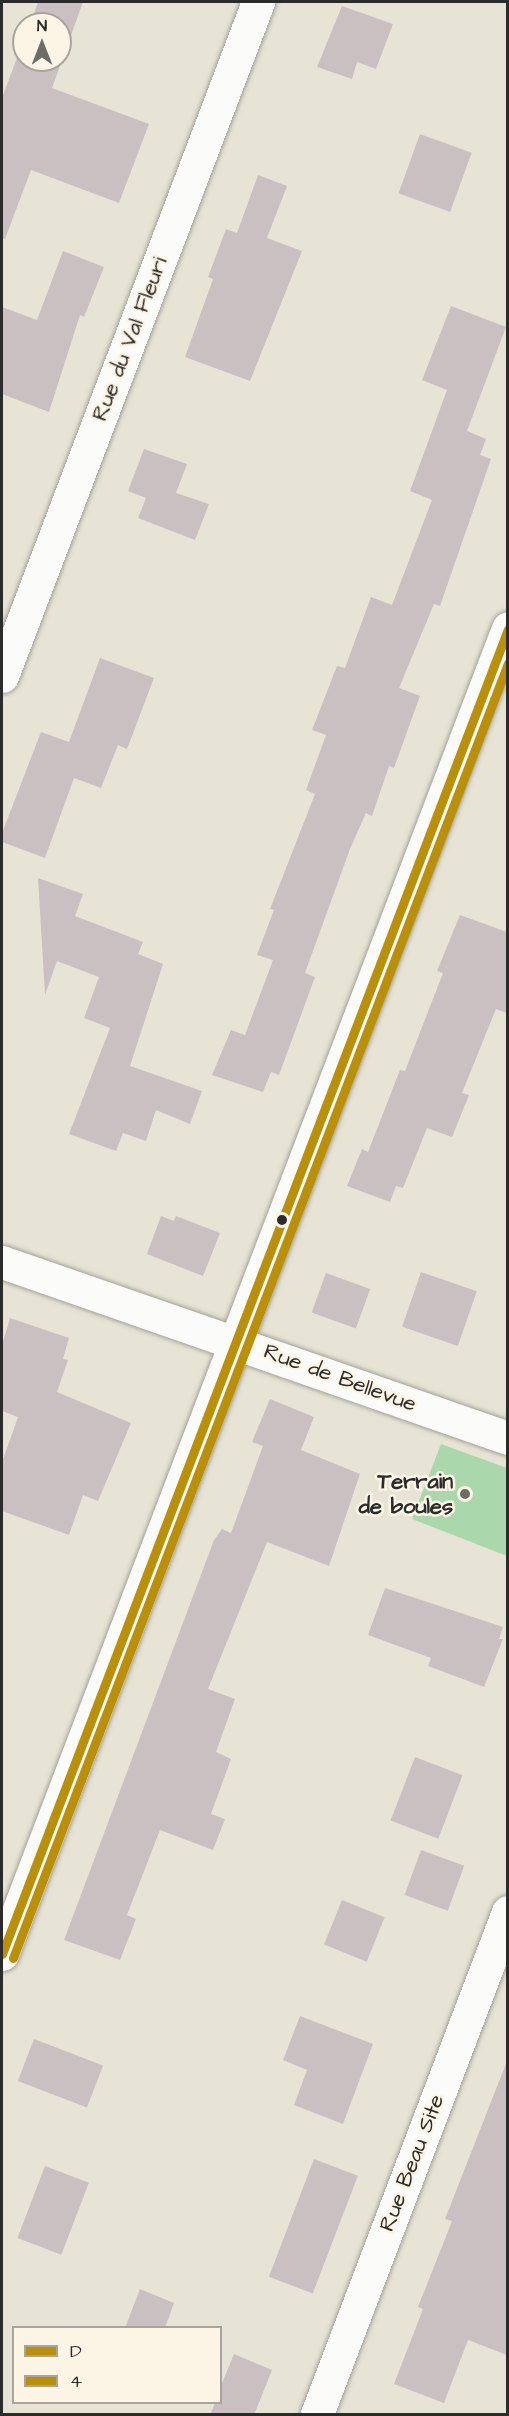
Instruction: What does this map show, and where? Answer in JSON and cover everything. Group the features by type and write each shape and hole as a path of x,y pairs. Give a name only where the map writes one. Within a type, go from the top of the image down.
{"street":[{"name":"Rue du Val Fleuri","path":"2,676 258,2"},
{"path":"2,1954 507,628"},
{"name":"Rue de Bellevue","path":"2,1262 234,1340 507,1438"},
{"name":"Rue Beau Site","path":"316,2415 507,1912"}],"green space":[{"name":"Terrain de boules","path":"441,1444 507,1468 507,1556 412,1519"}],"building":[{"path":"38,2 83,2 72,33 72,12 34,12"},
{"path":"342,6 393,24 376,69 357,62 352,79 317,67"},
{"path":"12,71 58,72 52,88 149,124 119,203 31,170 5,239 2,238 2,98"},
{"path":"420,134 472,153 450,212 398,193"},
{"path":"258,175 287,186 267,238 302,251 250,381 185,357 213,279 208,277 226,229 237,233"},
{"path":"63,251 104,267 84,317 80,315 49,412 2,394 2,307 37,320"},
{"path":"451,306 506,327 467,431 486,439 480,455 491,459 440,606 434,604 399,688 420,696 394,768 389,766 372,816 366,813 350,849 305,973 315,977 279,1075 271,1072 263,1092 212,1075 231,1030 245,1035 273,960 257,955 274,910 270,909 315,794 306,790 326,735 312,730 337,666 345,668 371,597 392,605 432,500 410,491 447,390 422,380"},
{"path":"144,449 187,464 176,493 209,504 195,540 138,518 146,498 128,491"},
{"path":"100,658 154,678 127,749 118,745 101,788 74,778 45,858 2,842 2,833 41,732 69,742"},
{"path":"38,878 83,894 75,916 143,942 138,954 163,964 130,1066 202,1091 190,1124 156,1110 146,1141 123,1133 116,1151 69,1134 110,1028 84,1018 99,977 57,961 45,995"},
{"path":"460,915 507,932 507,1013 496,1009 462,1093 469,1095 452,1137 427,1128 403,1188 396,1186 390,1202 347,1186 362,1149 368,1152 400,1070 405,1071 443,973 437,971"},
{"path":"161,1216 174,1221 176,1216 220,1233 203,1276 147,1254"},
{"path":"421,1272 477,1291 458,1346 402,1327"},
{"path":"326,1273 370,1289 356,1329 312,1312"},
{"path":"10,1318 69,1338 63,1359 68,1360 57,1392 131,1423 98,1501 83,1495 69,1535 2,1511 2,1462 18,1417 2,1411 2,1345"},
{"path":"270,1399 314,1417 301,1450 360,1474 329,1566 267,1542 208,1689 235,1699 216,1752 231,1759 211,1814 225,1819 213,1850 160,1830 127,1915 136,1919 120,1960 64,1940 214,1540 222,1529 231,1533 263,1446 252,1442"},
{"path":"385,1588 503,1627 499,1639 503,1639 484,1687 428,1666 431,1658 368,1635"},
{"path":"415,1757 463,1775 438,1839 391,1820"},
{"path":"421,1850 464,1866 448,1911 405,1895"},
{"path":"342,1900 385,1917 367,1962 324,1945"},
{"path":"300,2016 373,2044 343,2124 294,2105 307,2070 283,2060"},
{"path":"34,2039 103,2066 87,2108 18,2081"},
{"path":"507,2061 507,2355 468,2340 444,2403 394,2384 423,2309 418,2307 452,2221 445,2219"},
{"path":"314,2159 358,2176 313,2293 269,2277"},
{"path":"45,2166 89,2183 61,2255 17,2238"},
{"path":"140,2289 174,2303 166,2326 126,2326"},
{"path":"234,2354 272,2370 254,2415 210,2415 215,2404 222,2404 222,2383"}],"transit line":[{"name":"D","path":"2,1954 508,629"},
{"name":"4","path":"13,1958 508,663"}],"place":[{"name":"Terrain de boules","path":"465,1494"}]}
